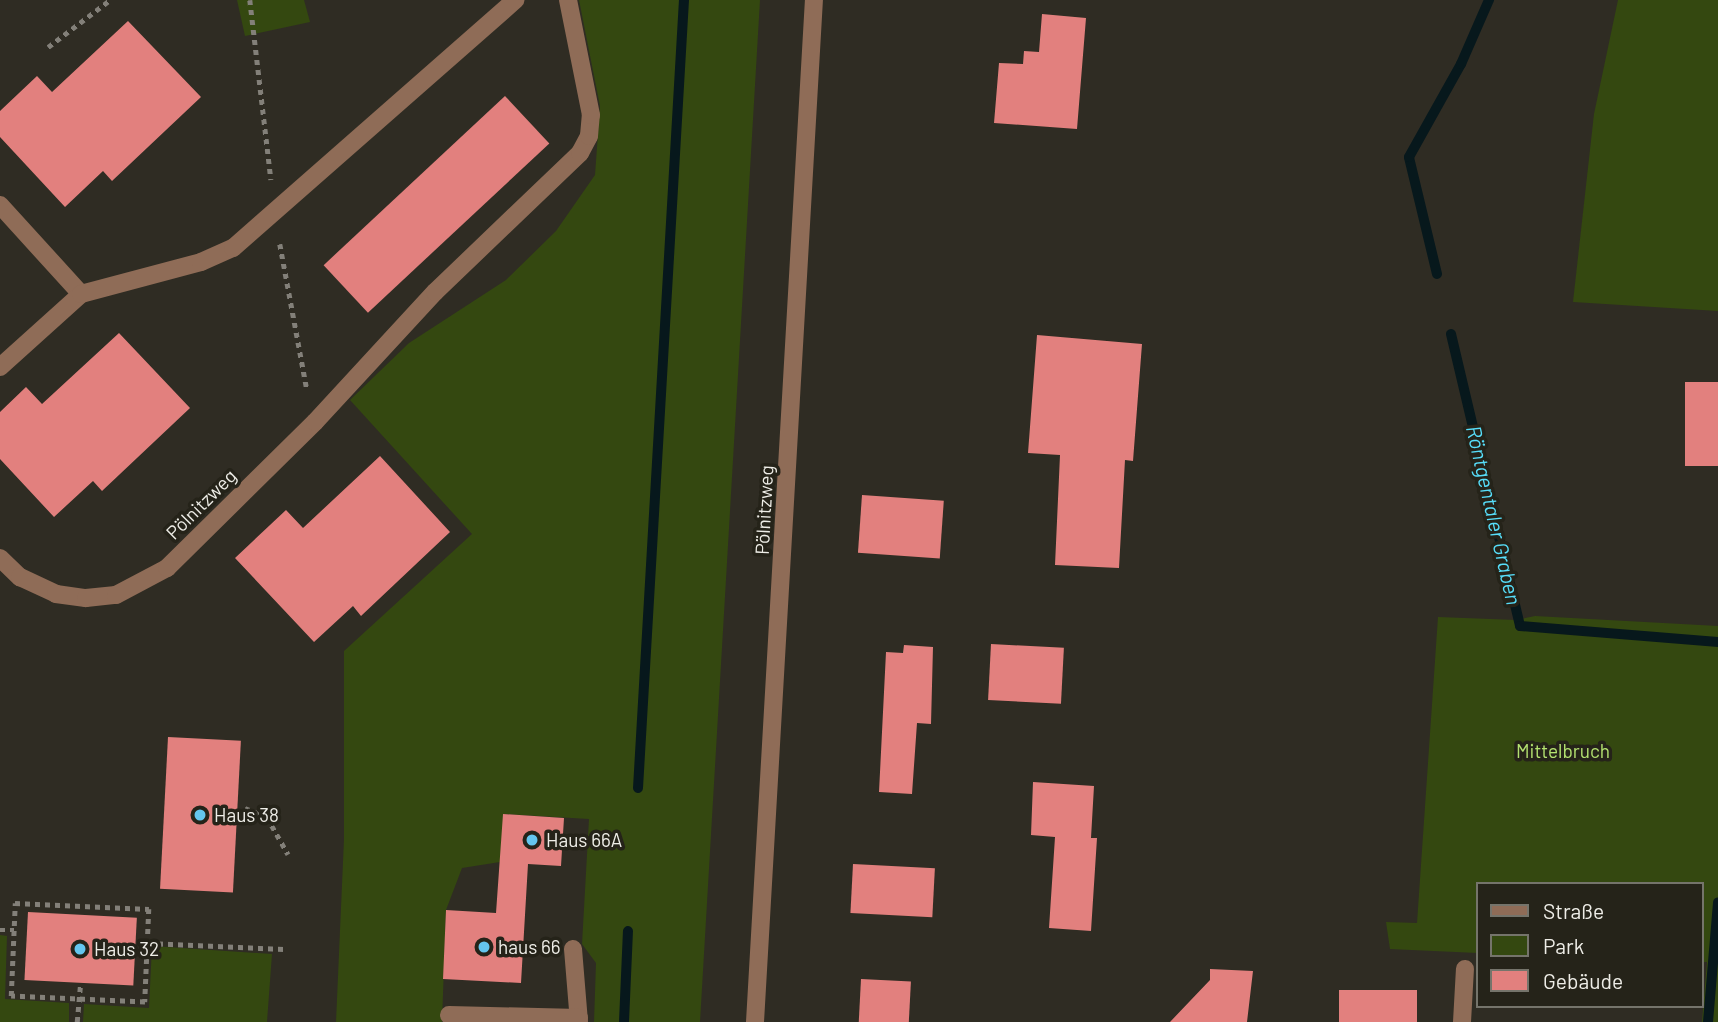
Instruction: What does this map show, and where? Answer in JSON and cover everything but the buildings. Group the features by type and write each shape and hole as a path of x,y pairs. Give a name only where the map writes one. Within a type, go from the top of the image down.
{"street":[{"path":"0,367 81,294 201,262 233,248 514,0"},
{"name":"Pölnitzweg","path":"0,558 20,577 56,594 86,598 116,596 167,568 315,422 435,292 580,153 589,136 591,115 568,0"},
{"name":"Pölnitzweg","path":"755,1022 814,0"},
{"path":"0,205 81,294"},
{"path":"449,1015 579,1020 573,948"},
{"path":"1462,1022 1465,969"}],"path":[{"path":"48,47 110,0"},
{"path":"245,808 267,817 288,854"},
{"path":"15,903 149,909 145,1002 11,996 14,930 15,903"},
{"path":"0,930 14,930"},
{"path":"148,943 284,949"},
{"path":"77,1022 80,985"}],"green space":[{"path":"237,0 304,0 310,22 245,36"},
{"path":"579,0 760,0 700,1022 594,1022 596,963 582,944 589,819 504,814 500,862 462,868 446,910 442,1022 336,1022 344,839 344,651 472,534 350,400 409,343 506,280 556,231 595,175 600,106"},
{"path":"1618,0 1718,0 1718,311 1573,302 1594,114"},
{"name":"Mittelbruch","path":"1535,616 1718,626 1718,1022 1702,1022 1707,962 1704,962 1704,882 1476,882 1476,953 1390,949 1386,922 1417,923 1438,617 1516,620"},
{"path":"0,935 7,936 5,999 69,1003 69,1022 0,1022"},
{"path":"152,946 272,954 267,1022 83,1022 84,1004 149,1008"}],"waterway":[{"path":"638,788 684,0"},
{"name":"Röntgentaler Graben","path":"1437,274 1409,157 1461,64 1489,0"},
{"name":"Röntgentaler Graben","path":"1451,334 1520,626 1718,642"},
{"path":"1708,1022 1718,902"},
{"path":"624,1022 628,931"}],"place":[{"name":"Haus 38","path":"200,815"},
{"name":"Haus 66A","path":"532,840"},
{"name":"haus 66","path":"484,947"},
{"name":"Haus 32","path":"80,949"}]}
